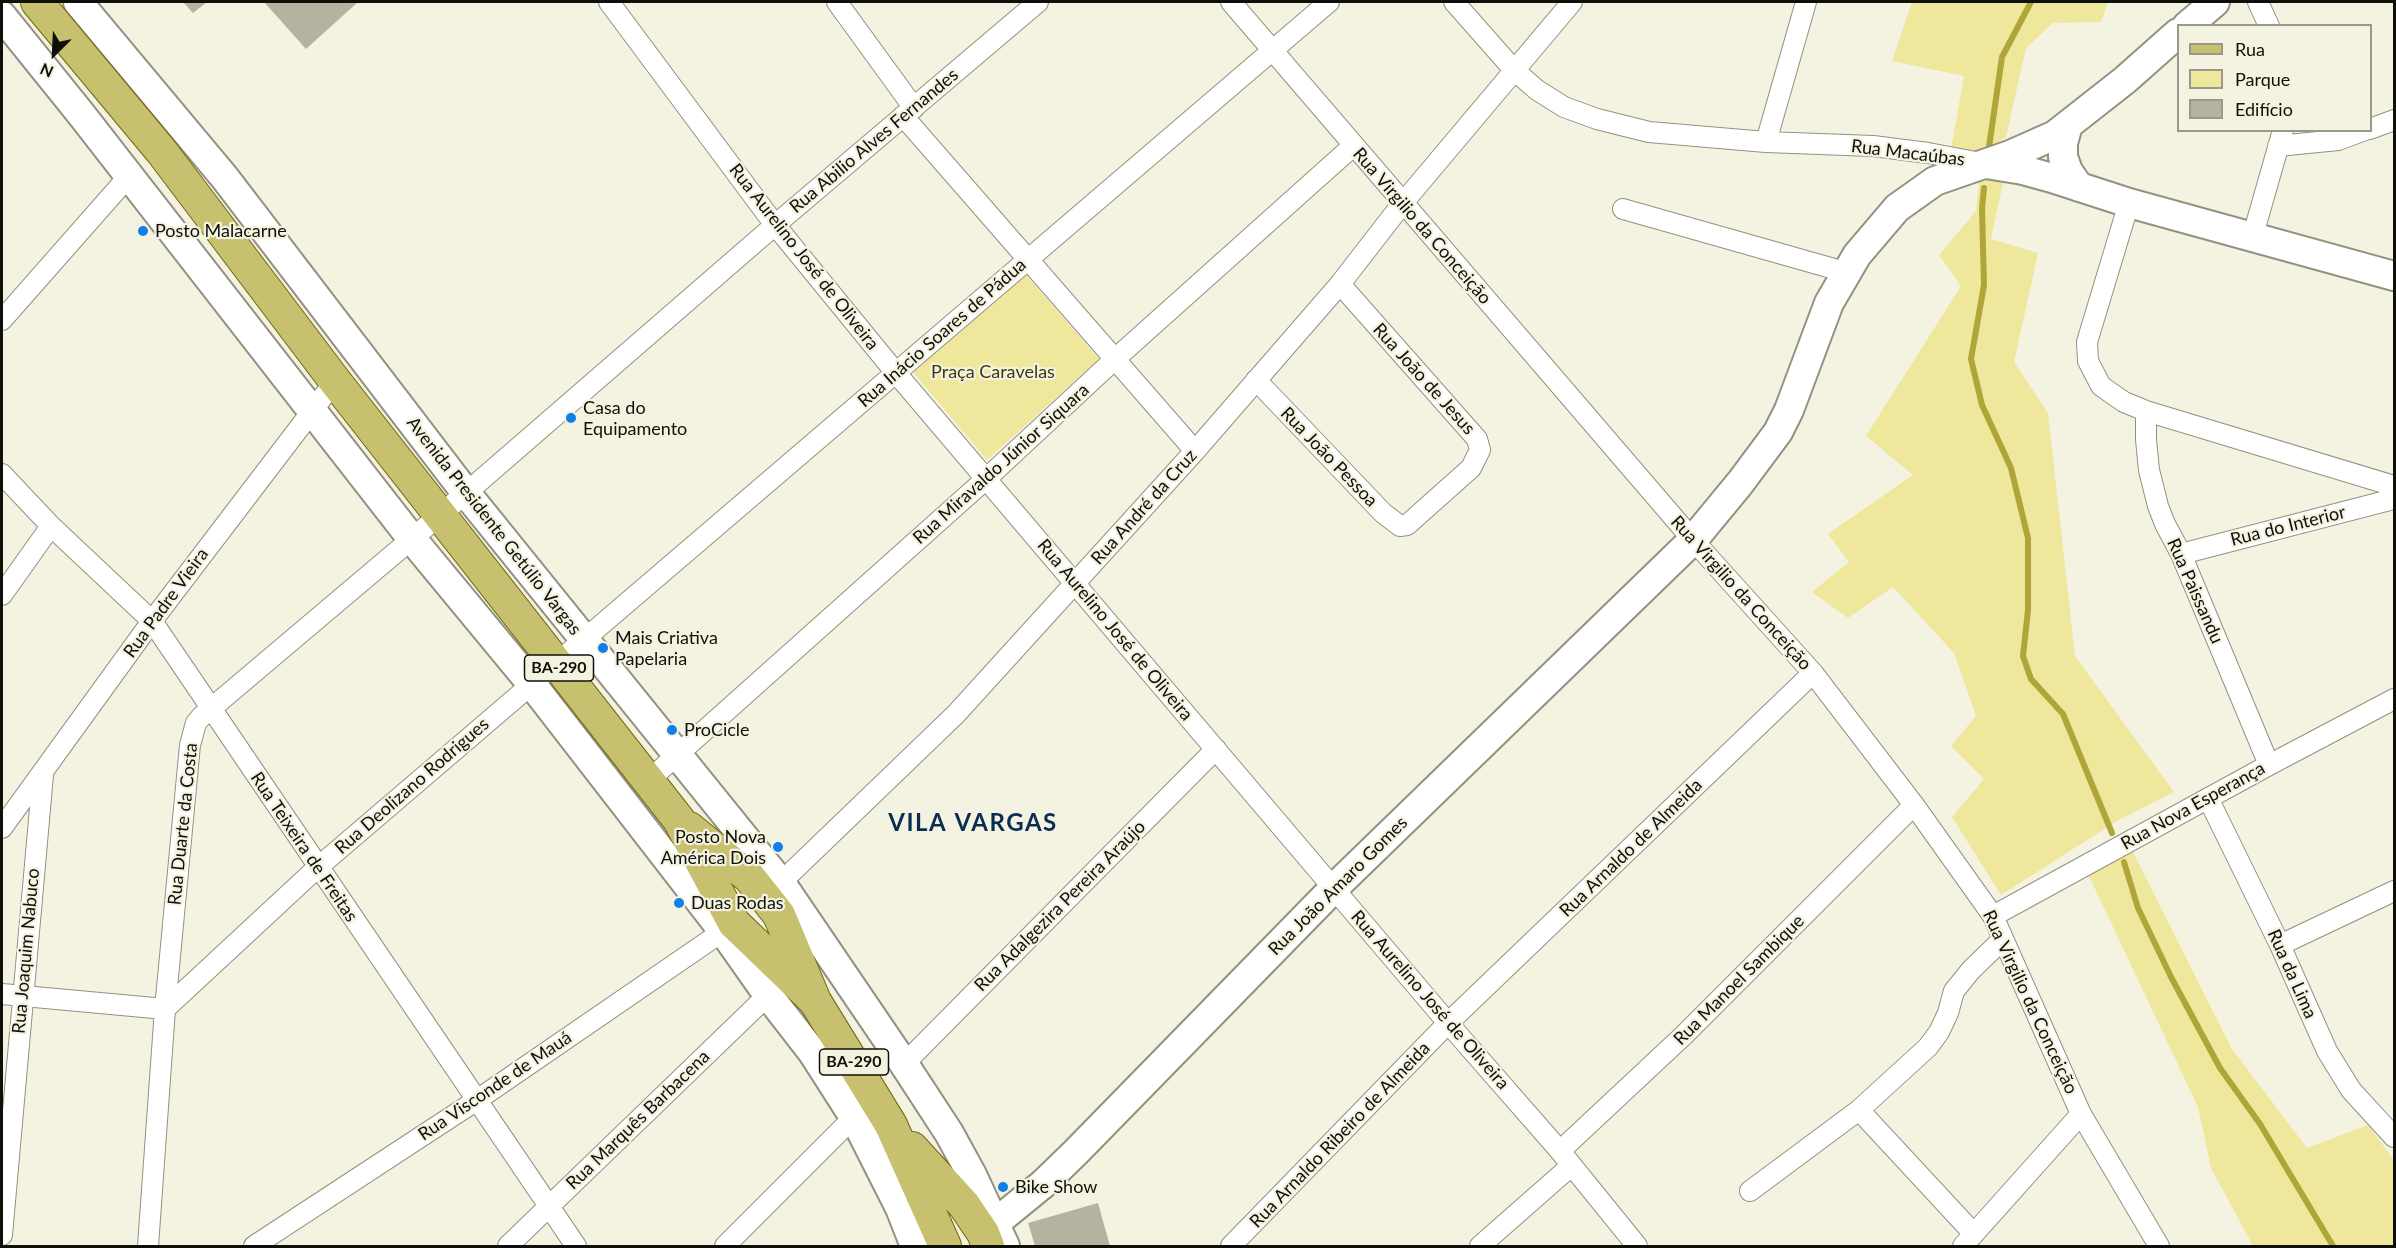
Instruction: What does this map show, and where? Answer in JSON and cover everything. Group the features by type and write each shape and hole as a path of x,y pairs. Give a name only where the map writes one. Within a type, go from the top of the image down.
{"main road":[{"name":"Avenida Presidente Getúlio Vargas","path":"37,2 114,92 335,381 649,780 679,820 732,924 815,1001"},
{"name":"Avenida Presidente Getúlio Vargas","path":"679,820 769,894 815,1001 891,1125 940,1233"},
{"path":"732,886 769,894 767,938 732,924 732,886"},
{"name":"Avenida Presidente Getúlio Vargas","path":"891,1125 993,1237"},
{"path":"940,1233 949,1209 964,1205"}],"street":[{"name":"Avenida Presidente Getúlio Vargas","path":"78,2 217,169 466,494 677,756 769,894 904,1064 955,1144 993,1237"},
{"name":"Rua Aurelino José de Oliveira","path":"609,2 775,225 896,373 1448,1023 1566,1158 1637,1246"},
{"path":"837,2 908,112 1027,260 1195,451"},
{"name":"Rua Abilio Alves Fernandes","path":"441,515 775,225 1038,2"},
{"name":"Rua Virgilio da Conceição","path":"1231,2 1402,204 1693,540 1813,673 1914,805 1993,916 2081,1114 2159,1246"},
{"name":"Rua Inácio Soares de Pádua","path":"555,663 1329,2"},
{"name":"Rua Macaúbas","path":"1454,2 1514,70 1537,90 1564,107 1597,119 1649,132 1766,142 1873,146 2024,170 2129,203 2394,276"},
{"name":"Rua André da Cruz","path":"769,894 956,714 1195,451 1340,285 1402,204 1572,2"},
{"path":"1766,142 1806,2"},
{"path":"2189,24 2215,2"},
{"path":"2258,2 2268,24"},
{"name":"Avenida Presidente Getúlio Vargas","path":"2,16 412,539 732,924 768,995 813,1053 854,1117 900,1208 915,1246"},
{"name":"Rua João Amaro Gomes","path":"993,1237 1334,888 1693,540 1778,432 1789,411 1828,303 1845,272 1871,236 1897,208 1921,189 1953,173 2031,147 2055,135 2125,80 2177,34"},
{"path":"2372,128 2394,120"},
{"path":"2068,125 2063,143 2063,157 2068,171 2079,187"},
{"path":"2253,236 2281,138 2353,132"},
{"name":"Rua Miravaldo Júnior Siquara","path":"649,780 1353,146"},
{"path":"190,191 217,169"},
{"path":"2,320 128,177"},
{"path":"2129,203 2090,334 2087,352 2088,362 2101,386 2124,402 2146,411 2394,486"},
{"path":"1623,209 1845,272"},
{"name":"Rua João de Jesus","path":"1340,285 1477,439 1480,450 1471,468 1407,525"},
{"name":"Rua João Pessoa","path":"1257,380 1388,518 1400,526 1407,525"},
{"name":"Rua Padre Vieira","path":"2,828 152,621 335,381"},
{"name":"Rua Paissandu","path":"2146,411 2146,440 2153,490 2164,524 2181,554 2269,765"},
{"name":"Rua Teixeira de Freitas","path":"2,474 51,526 152,621 317,868 576,1246"},
{"name":"Rua do Interior","path":"2181,554 2394,499"},
{"name":"Rua Duarte da Costa","path":"148,1246 165,1009 190,745 196,723 210,708 441,515"},
{"path":"2,595 51,526"},
{"name":"Rua Deolizano Rodrigues","path":"165,1009 317,868 555,663"},
{"name":"Rua Arnaldo de Almeida","path":"1448,1023 1813,673"},
{"name":"Rua Nova Esperança","path":"1993,916 2394,699"},
{"name":"Rua Adalgezira Pereira Araújo","path":"904,1064 1216,749"},
{"name":"Rua Joaquim Nabuco","path":"2,1235 21,996 43,773"},
{"name":"Rua da Lima","path":"2208,798 2280,945 2327,1051 2350,1090 2394,1137"},
{"name":"Rua Manoel Sambique","path":"1480,1246 1683,1036 1914,805"},
{"path":"2280,945 2394,891"},
{"name":"Rua Visconde de Mauá","path":"254,1246 477,1100 732,924"},
{"path":"1750,1191 1859,1110 1928,1047 1943,1023 1954,991 1971,970 2003,939"},
{"path":"2,994 165,1009"},
{"name":"Rua Marquês Barbacena","path":"508,1246 768,995"},
{"name":"Rua Arnaldo Ribeiro de Almeida","path":"1231,1246 1448,1023"},
{"path":"1859,1110 1969,1240 2081,1114"},
{"path":"725,1246 854,1117"}],"green space":[{"path":"1912,2 2108,2 2101,22 2053,23 2026,48 2006,137 1982,152 1951,149 1964,76 1892,61"},
{"path":"1980,173 2004,178 1991,239 2038,253 2014,362 2048,413 2075,656 2174,792 2117,821 2001,895 1952,817 1984,779 1951,746 1976,716 1954,653 1893,587 1848,618 1812,592 1849,562 1828,534 1913,475 1866,436 1961,286 1939,255 1976,211"},
{"name":"Praça Caravelas","path":"1020,268 1099,359 987,460 907,365"},
{"path":"2132,850 2232,1049 2307,1148 2368,1125 2394,1160 2394,1246 2253,1246 2211,1168 2198,1107 2088,874"}],"building":[{"path":"183,2 207,2 193,13"},
{"path":"264,2 358,2 306,49"},
{"path":"1098,1203 1110,1246 1035,1246 1028,1223"}],"waterway":[{"path":"1988,154 2002,57 2031,2"},
{"path":"1984,188 1982,208 1984,285 1971,359 1982,405 2011,468 2028,538 2028,610 2023,656 2031,679 2063,714 2112,833"},
{"path":"2124,862 2138,908 2171,977 2220,1068 2260,1124 2333,1246"}],"place":[{"name":"Posto Malacarne","path":"143,231"},
{"name":"Casa do Equipamento","path":"571,418"},
{"name":"Mais Criativa Papelaria","path":"603,648"},
{"name":"ProCicle","path":"672,730"},
{"name":"Posto Nova América Dois","path":"778,847"},
{"name":"Duas Rodas","path":"679,903"},
{"name":"Bike Show","path":"1003,1187"}],"district":[{"name":"VILA VARGAS","path":"973,823"}]}
